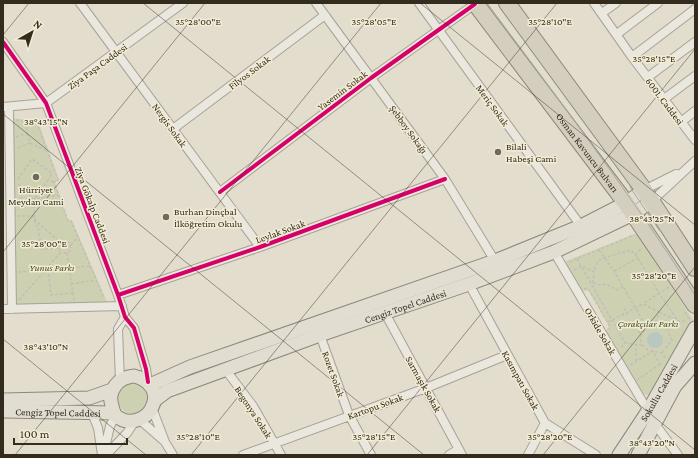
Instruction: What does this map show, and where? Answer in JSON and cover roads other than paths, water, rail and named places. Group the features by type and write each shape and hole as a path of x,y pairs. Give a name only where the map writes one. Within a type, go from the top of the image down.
{"highway":[{"name":"Osman Kavuncu Bulvarı","path":"475,3 630,208 688,306"},
{"path":"507,3 648,196 695,268"}],"main road":[{"name":"Cengiz Topel Caddesi","path":"149,383 190,367 495,261 630,208 645,207 648,196"},
{"name":"Cengiz Topel Caddesi","path":"154,404 167,391 320,335 469,284 554,252 630,208"},
{"name":"Sokullu Caddesi","path":"619,455 648,411 695,328"},
{"name":"Sokullu Caddesi","path":"638,455 675,386 695,363"},
{"path":"134,376 139,377 149,383 154,390 154,404 146,417 137,420 127,420 115,414 111,403 116,385 129,377 134,376"},
{"name":"Cengiz Topel Caddesi","path":"3,400 90,398 116,385"},
{"name":"Cengiz Topel Caddesi","path":"3,411 67,411 115,414"}],"street":[{"name":"Nergis Sokak","path":"80,3 260,247"},
{"name":"Ziya Paşa Caddesi","path":"6,107 46,103 183,3"},
{"name":"Şebboy Sokağı","path":"316,3 445,178 495,261"},
{"name":"Meriç Sokak","path":"419,3 581,226"},
{"name":"Yasemin Sokak","path":"220,192 371,78 475,3"},
{"name":"6001. Caddesi","path":"594,3 632,57 695,140"},
{"path":"602,14 616,3"},
{"path":"617,34 658,3"},
{"path":"632,57 695,9"},
{"name":"Filyos Sokak","path":"173,129 325,15"},
{"name":"Ziya Gökalp Caddesi","path":"3,42 46,103 125,317 134,328 149,383"},
{"path":"648,77 695,42"},
{"path":"664,99 695,76"},
{"path":"6,107 14,307"},
{"path":"681,122 695,111"},
{"path":"648,196 695,161"},
{"path":"648,196 684,170"},
{"name":"Leylak Sokak","path":"118,295 260,247 445,178"},
{"name":"Orkide Sokak","path":"554,252 648,411"},
{"name":"Kasımpatı Sokak","path":"469,284 545,424 596,455"},
{"path":"3,309 14,307 122,306"},
{"name":"Sarmaşık Sokak","path":"385,313 461,452"},
{"path":"116,385 118,329 125,317"},
{"name":"Rozet Sokak","path":"320,335 349,415 371,455"},
{"name":"Kartopu Sokak","path":"243,455 426,388 507,355"},
{"name":"Begonya Sokak","path":"225,369 253,406 280,455"},
{"path":"154,404 165,442 173,455"},
{"path":"92,413 98,428 104,455"},
{"path":"104,455 110,426 115,414"},
{"path":"104,455 127,434 137,420 165,442"},
{"path":"528,455 545,424"},
{"path":"655,424 678,455"},
{"path":"449,455 461,452"}],"tram line":[{"path":"487,3 620,184 671,257 695,295"},
{"path":"630,187 659,230"}],"place":[{"name":"Bilali Habeşi Cami","path":"498,152"},
{"name":"Hürriyet Meydan Cami","path":"36,177"},
{"name":"Burhan Dinçbal İlköğretim Okulu","path":"166,217"}],"park label":[{"name":"Yunus Parkı","path":"52,267"},
{"name":"Çorakçılar Parkı","path":"648,323"}]}
